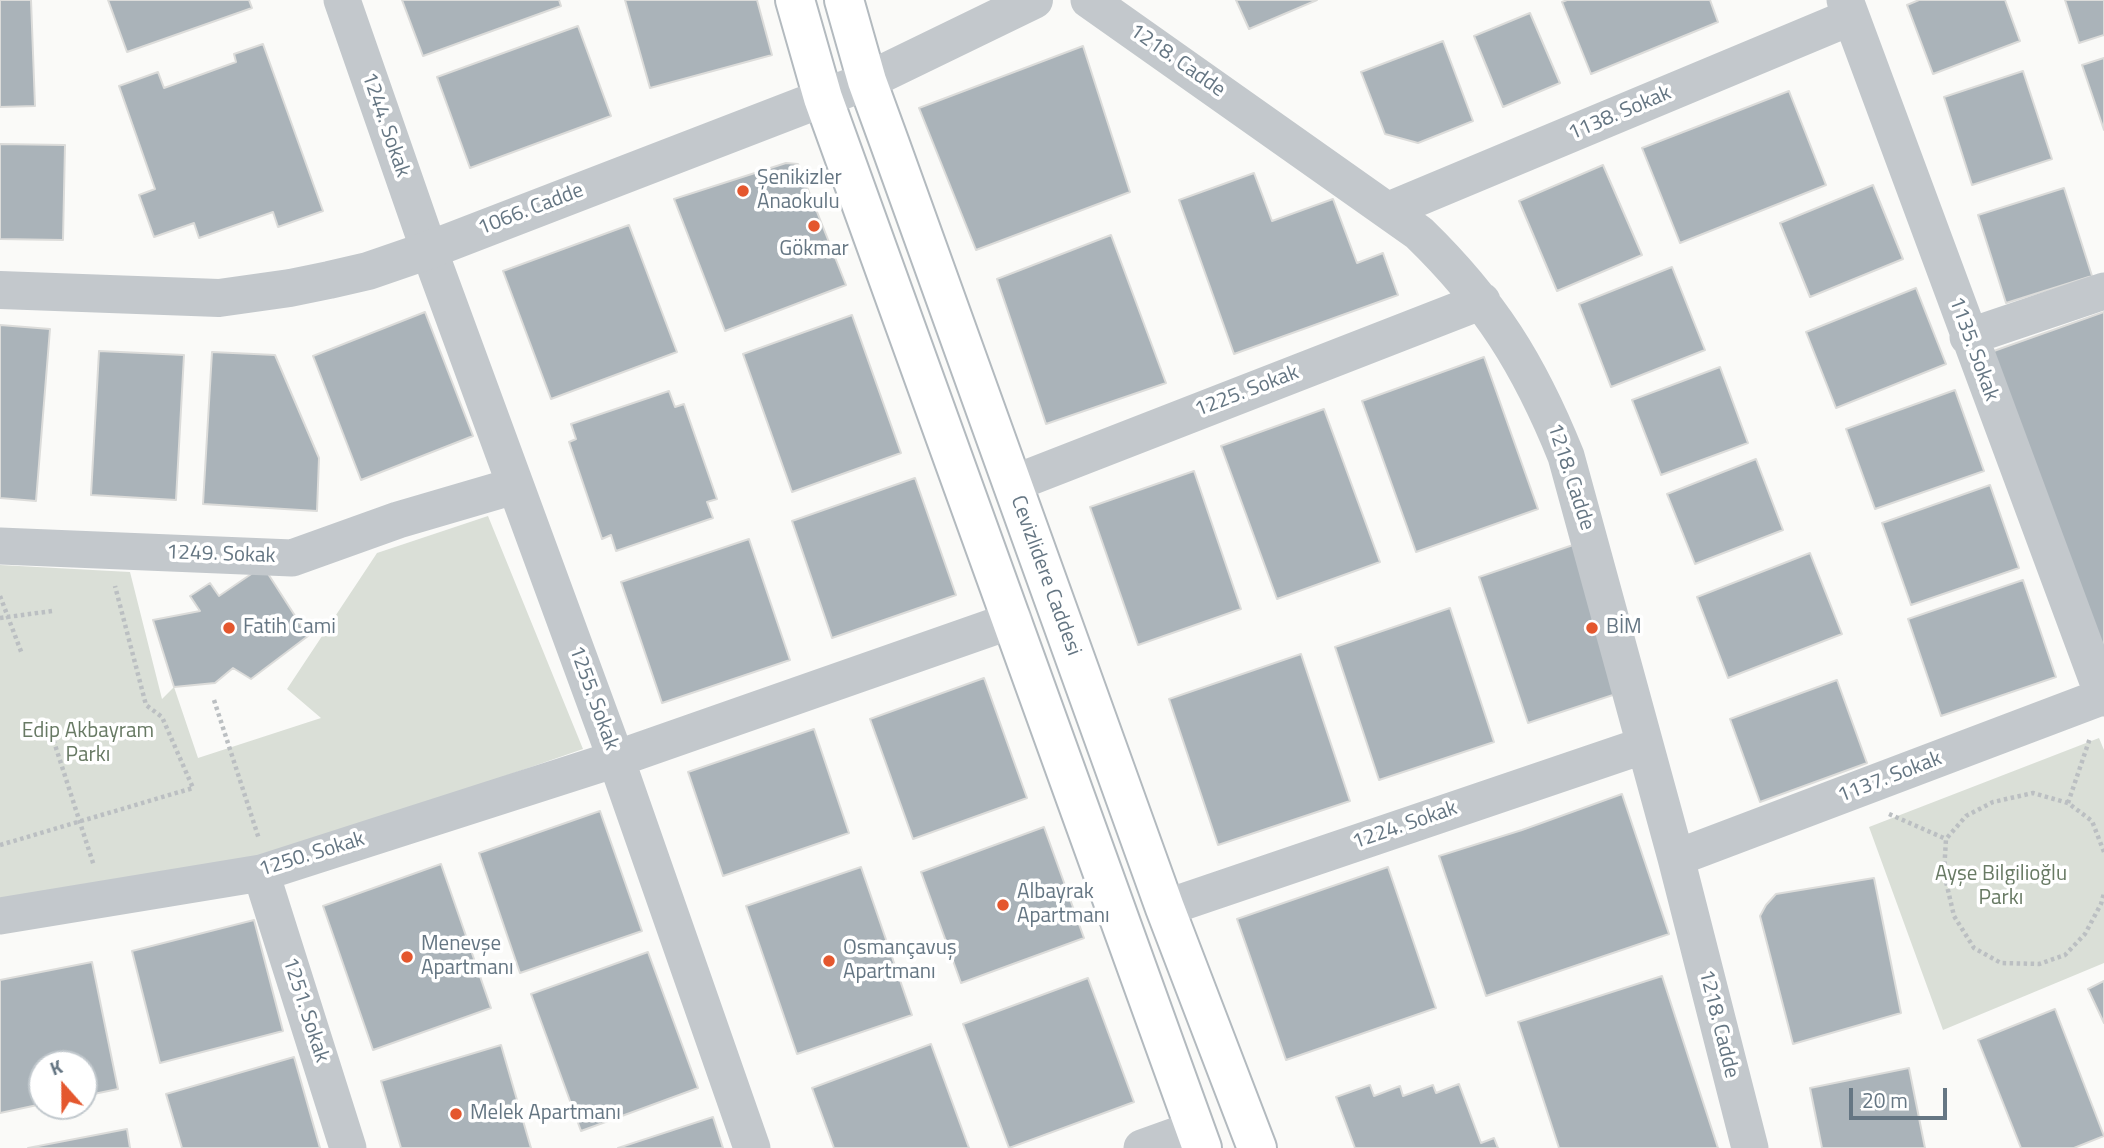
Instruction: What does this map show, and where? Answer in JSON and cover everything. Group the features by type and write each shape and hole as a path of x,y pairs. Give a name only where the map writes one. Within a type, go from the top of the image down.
{"main road":[{"path":"795,0 823,98 1198,1138"},
{"name":"Cevizlidere Caddesi","path":"844,0 867,81 1165,908 1257,1148"}],"street":[{"name":"1244. Sokak","path":"342,0 429,250"},
{"name":"1066. Cadde","path":"0,290 219,298 290,288 368,271 867,81 1034,0"},
{"name":"1218. Cadde","path":"1089,0 1419,233 1453,266 1482,301 1528,369 1548,409 1566,456 1676,858 1750,1148"},
{"name":"1138. Sokak","path":"1389,210 1848,8"},
{"name":"1135. Sokak","path":"1848,8 1968,337 2104,697"},
{"name":"1255. Sokak","path":"429,250 616,759 752,1148"},
{"path":"1968,337 2104,291"},
{"name":"1225. Sokak","path":"1012,484 1482,301"},
{"name":"1249. Sokak","path":"0,545 292,558 398,520 514,486"},
{"name":"1250. Sokak","path":"0,916 265,871 616,759 1013,621"},
{"name":"1137. Sokak","path":"1676,858 2104,697"},
{"name":"1224. Sokak","path":"1165,908 1645,745"},
{"name":"1251. Sokak","path":"265,871 348,1148"},
{"path":"1142,1148 1198,1138"}],"path":[{"path":"0,845 193,788 162,716 145,705 115,583"},
{"path":"0,596 22,654"},
{"path":"0,618 52,611"},
{"path":"2068,803 2104,697"},
{"path":"214,700 265,871"},
{"path":"47,720 104,898"},
{"path":"2104,852 2092,821 2068,803 2033,793 1993,802 1966,816 1946,839 1944,873 1954,916 1973,948 2001,963 2039,964 2065,955 2085,934 2103,901 2104,893"},
{"path":"1845,794 1946,839"}],"green space":[{"name":"Edip Akbayram Parkı","path":"488,516 583,749 266,859 0,905 0,565 130,572 162,699 174,687 198,758 321,718 287,689 377,553"},
{"name":"Ayşe Bilgilioğlu Parkı","path":"2099,738 2104,750 2104,963 1943,1030 1869,827"}],"building":[{"path":"0,0 31,0 35,106 0,107"},
{"path":"108,0 249,0 252,8 127,52"},
{"path":"402,0 559,0 561,6 423,56"},
{"path":"625,0 757,0 772,55 650,88"},
{"path":"1236,0 1317,0 1249,29"},
{"path":"1710,0 1718,22 1591,74 1562,2"},
{"path":"1919,0 2005,0 2020,41 1933,74 1907,5"},
{"path":"2065,0 2104,0 2104,35 2079,43"},
{"path":"1530,13 1560,83 1503,107 1474,36"},
{"path":"578,26 611,116 470,168 437,77"},
{"path":"1443,41 1473,121 1418,143 1385,134 1361,72"},
{"path":"263,44 323,211 278,227 273,212 199,238 194,223 154,237 139,195 155,189 119,86 158,72 164,88 236,62 234,54"},
{"path":"1083,46 1130,192 976,250 919,108"},
{"path":"2104,58 2104,130 2082,65"},
{"path":"2023,71 2052,159 1972,185 1944,97"},
{"path":"1789,91 1826,185 1680,243 1642,148"},
{"path":"0,144 65,145 63,240 0,239"},
{"path":"786,163 798,164 846,285 725,331 674,199"},
{"path":"1603,165 1642,255 1557,291 1519,201"},
{"path":"1254,173 1272,221 1333,199 1357,263 1383,253 1398,295 1234,354 1179,200"},
{"path":"1873,185 1903,259 1810,297 1780,223"},
{"path":"2064,188 2092,276 2006,303 1978,215"},
{"path":"629,225 677,352 551,399 503,271"},
{"path":"1111,235 1166,383 1046,424 997,279"},
{"path":"1672,267 1705,350 1611,387 1579,304"},
{"path":"1916,288 1946,364 1836,408 1806,332"},
{"path":"425,312 473,436 361,480 313,356"},
{"path":"2104,312 2104,663 1991,352"},
{"path":"852,315 901,453 792,492 743,354"},
{"path":"0,325 50,329 36,501 0,498"},
{"path":"99,351 184,355 176,500 91,495"},
{"path":"212,352 275,355 319,458 317,511 203,504"},
{"path":"1484,357 1538,509 1416,552 1362,401"},
{"path":"1720,367 1748,443 1661,475 1632,400"},
{"path":"1955,390 1984,471 1875,509 1846,429"},
{"path":"669,391 675,407 684,404 717,499 707,502 713,518 616,551 611,535 602,539 569,442 576,439 571,424"},
{"path":"1324,409 1380,562 1277,599 1221,446"},
{"path":"1756,459 1783,530 1695,564 1667,494"},
{"path":"1194,471 1241,609 1138,645 1090,507"},
{"path":"915,478 956,595 832,638 792,521"},
{"path":"1990,485 2019,568 1911,605 1882,523"},
{"path":"749,539 790,660 662,703 621,582"},
{"path":"1573,545 1622,692 1528,723 1479,577"},
{"path":"1810,553 1842,634 1728,678 1697,597"},
{"name":"Fatih Cami","path":"263,566 308,636 251,679 233,668 215,683 174,687 153,620 200,611 190,596 210,583 219,596"},
{"path":"2023,580 2056,677 1941,716 1908,619"},
{"path":"1450,608 1494,742 1379,780 1335,647"},
{"path":"1301,654 1350,801 1218,845 1169,699"},
{"path":"984,678 1027,798 913,839 870,719"},
{"path":"1837,680 1867,763 1760,802 1730,719"},
{"path":"814,729 849,833 723,876 688,772"},
{"path":"1622,794 1669,934 1486,996 1439,856"},
{"path":"600,811 642,931 520,973 479,853"},
{"name":"Albayrak Apartmanı","path":"1044,827 1084,938 961,983 921,872"},
{"name":"Menevşe Apartmanı","path":"441,864 491,1008 373,1050 323,906"},
{"name":"Osmançavuş Apartmanı","path":"861,867 912,1015 797,1054 746,906"},
{"path":"1388,867 1436,1008 1286,1060 1237,919"},
{"path":"1874,878 1901,1013 1793,1044 1760,916 1776,894"},
{"path":"254,920 283,1031 160,1063 132,951"},
{"path":"648,952 698,1088 581,1131 531,994"},
{"path":"92,962 118,1089 98,1093 98,1050 28,1050 28,1107 0,1113 0,980"},
{"path":"1662,976 1718,1148 1559,1148 1518,1022"},
{"path":"1088,978 1134,1102 1009,1148 963,1024"},
{"path":"2104,981 2104,1023 2088,989"},
{"path":"2055,1009 2104,1136 2074,1148 2021,1148 1978,1040"},
{"path":"931,1044 969,1148 834,1148 812,1088"},
{"name":"Melek Apartmanı","path":"501,1045 531,1148 401,1148 381,1081"},
{"path":"294,1057 320,1148 182,1148 166,1094"},
{"path":"1909,1068 1925,1148 1822,1148 1810,1088"},
{"path":"1459,1084 1481,1143 1494,1138 1498,1148 1355,1148 1336,1097 1370,1085 1374,1096 1400,1086 1403,1096 1433,1085 1436,1093"},
{"path":"713,1117 723,1148 618,1148"},
{"path":"127,1129 130,1148 28,1148"}],"place":[{"name":"Şenikizler Anaokulu","path":"743,191"},
{"name":"Gökmar","path":"814,226"},
{"name":"Fatih Cami","path":"229,628"},
{"name":"BİM","path":"1592,628"},
{"name":"Albayrak Apartmanı","path":"1003,905"},
{"name":"Menevşe Apartmanı","path":"407,957"},
{"name":"Osmançavuş Apartmanı","path":"829,961"},
{"name":"Melek Apartmanı","path":"456,1114"}]}
